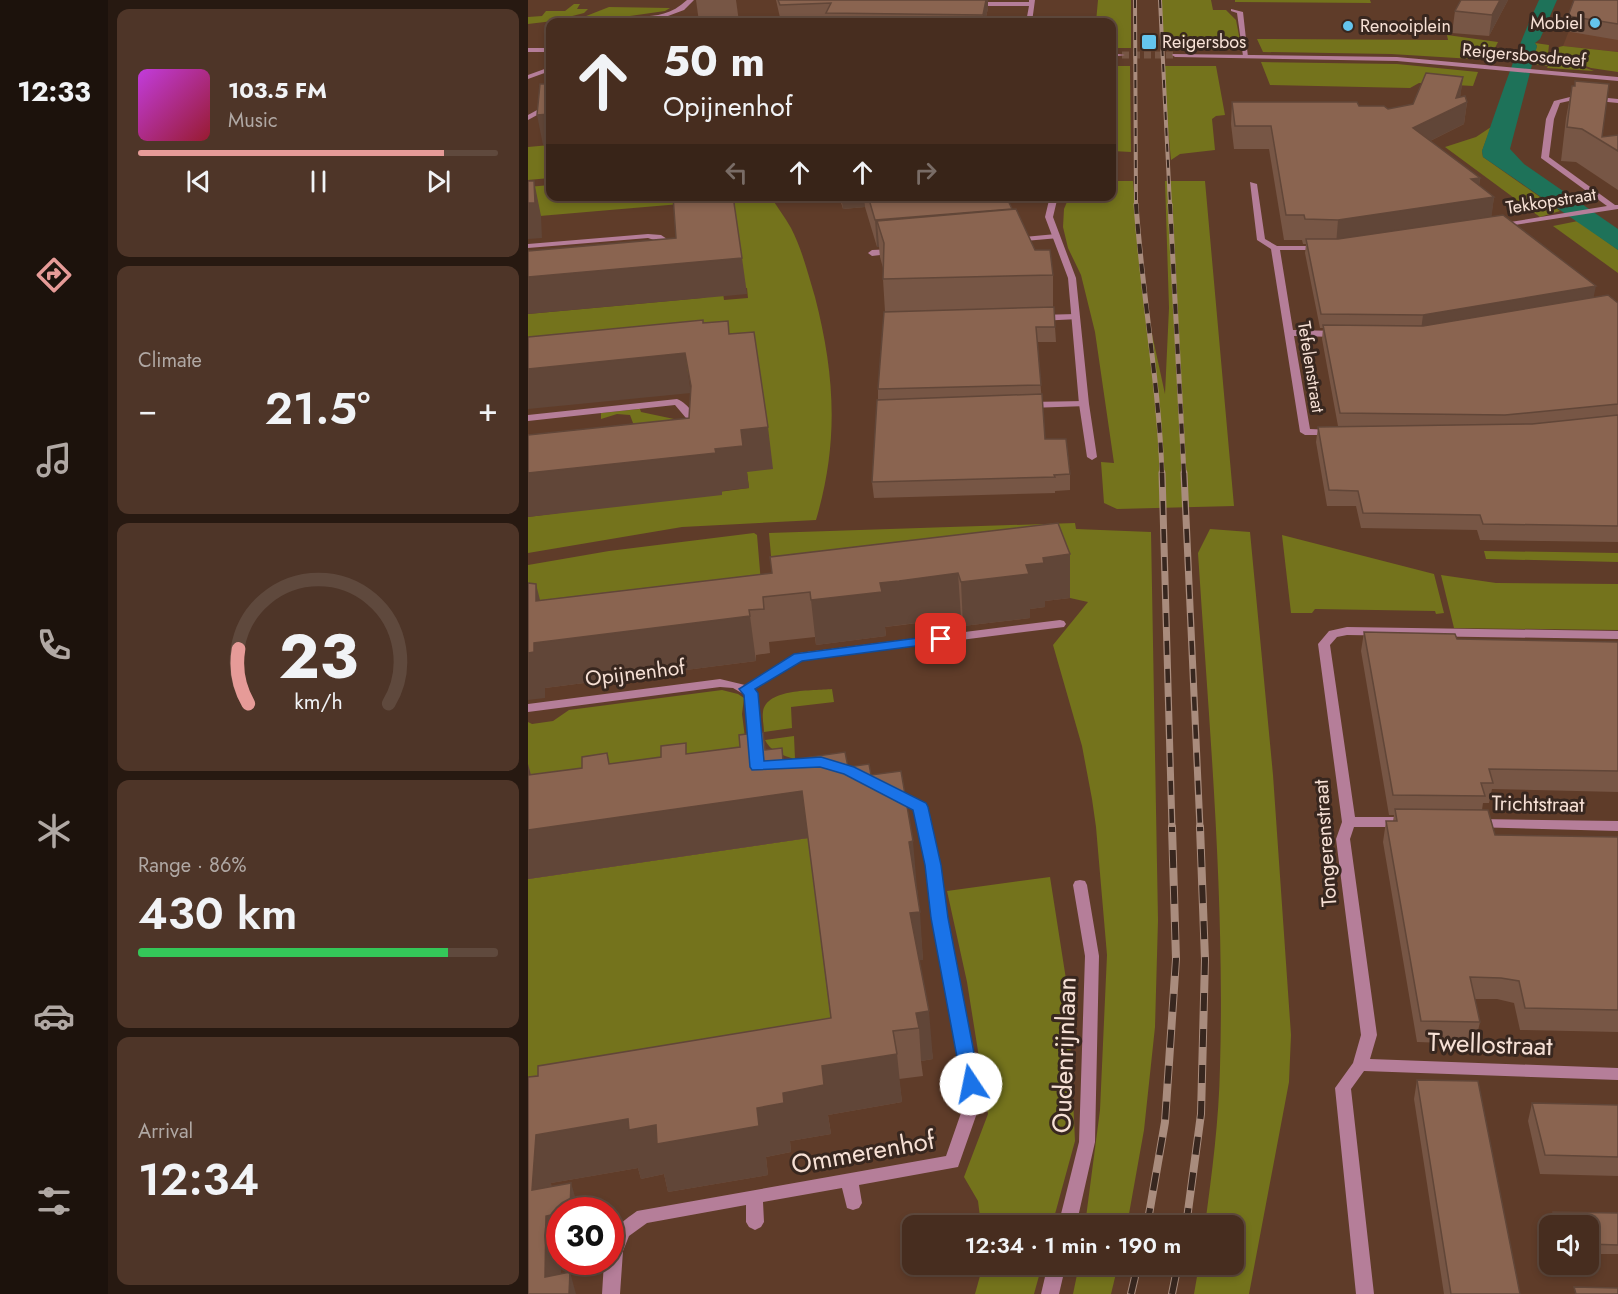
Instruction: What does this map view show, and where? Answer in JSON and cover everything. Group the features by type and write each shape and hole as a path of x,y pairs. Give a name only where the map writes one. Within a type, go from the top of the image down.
{"street":[{"path":"625,18 656,18 678,14 691,0"},
{"path":"965,4 1032,2 1030,18"},
{"path":"1233,10 1240,12 1246,56"},
{"path":"528,50 546,50"},
{"path":"1116,55 1122,55"},
{"name":"Reigersbosdreef","path":"1175,56 1388,59 1618,79"},
{"path":"528,77 546,70"},
{"path":"1616,207 1545,158 1551,119 1557,101 1578,97 1618,101"},
{"path":"528,118 546,107"},
{"name":"Tefelenstraat","path":"1252,184 1261,240 1275,248 1305,432 1341,433"},
{"path":"1053,201 1048,217 1072,278 1084,404 1092,457"},
{"name":"Tekkopstraat","path":"1490,227 1616,207"},
{"path":"528,246 634,236 658,237 664,241 663,262"},
{"path":"999,241 1056,236"},
{"path":"1275,248 1326,249"},
{"path":"872,253 906,250"},
{"path":"1030,318 1076,317"},
{"path":"1289,333 1344,334"},
{"path":"528,418 677,402 688,413 692,425 686,446"},
{"path":"1016,406 1084,404"},
{"path":"757,767 751,693 746,689 799,657 1060,624"},
{"name":"Tongerenstraat","path":"1365,1294 1343,1088 1360,1065 1369,1035 1343,839 1350,822 1324,644 1333,634 1347,631 1618,634"},
{"name":"Opijnenhof","path":"528,708 720,683 746,689"},
{"name":"Ommerenhof","path":"611,1294 614,1251 623,1231 643,1216 952,1162 969,1113 971,1084 939,918 933,865 920,807 880,786"},
{"path":"1350,822 1419,823"},
{"name":"Trichtstraat","path":"1465,823 1618,826"},
{"name":"Oudenrijnlaan","path":"1070,1215 1087,1142 1092,956 1080,885"},
{"name":"Twellostraat","path":"1360,1065 1618,1074"},
{"path":"850,1181 853,1203"},
{"path":"754,1197 755,1222"},
{"path":"1050,1294 1054,1275"}],"shaded area":[{"path":"1098,0 1131,0 1131,48 1116,48 1116,18 1096,18"},
{"path":"1160,0 1211,0 1213,10 1226,10 1236,20 1241,46 1228,50 1161,49"},
{"path":"1235,0 1370,0 1371,3 1235,2"},
{"path":"1539,0 1557,0 1540,39 1535,43 1537,46 1510,149 1524,164 1618,229 1618,250 1483,157 1482,151 1509,75"},
{"name":"Mobiel","path":"1581,0 1618,0 1618,52 1563,46"},
{"path":"574,4 580,4 577,9 588,9 584,13 565,18 546,18 546,22 528,24 528,17 542,16 546,11 565,11"},
{"path":"609,7 670,8 665,11 616,18 581,18"},
{"path":"1447,35 1498,42 1489,60 1391,54 1263,52 1257,39 1448,40"},
{"path":"1535,43 1549,45 1548,54 1594,71 1547,68 1548,66 1531,64 1537,46"},
{"path":"1559,47 1618,52 1618,72 1591,68 1558,56 1556,53"},
{"path":"1261,62 1397,64 1478,72 1473,86 1419,83 1410,88 1270,85"},
{"path":"1116,66 1130,66 1131,152 1116,151"},
{"path":"1162,66 1216,66 1225,115 1212,119 1215,150 1180,154 1171,160"},
{"path":"1491,127 1482,151 1483,157 1560,211 1540,217 1445,147 1476,137"},
{"path":"546,145 546,178 528,180 528,147"},
{"path":"1116,181 1133,181 1142,288 1165,394 1169,308 1165,181 1205,181 1234,506 1117,509 1104,503 1101,462 1114,463 1095,332 1081,275 1068,248 1063,227 1064,209 1067,201 1116,201"},
{"path":"546,185 546,201 705,201 528,217 528,187"},
{"path":"735,201 774,201 795,236 815,297 827,354 832,408 828,463 816,520 682,527 528,553 528,517 749,488 747,472 759,371 528,377 528,314 702,298 723,293 724,300 748,298 747,288 739,288 727,205 735,204"},
{"path":"1578,221 1618,250 1618,273 1553,226"},
{"path":"640,409 641,412 674,419 676,424 648,427 633,423 630,415 617,414 601,419 601,413"},
{"path":"1075,523 1076,529 1151,532 1158,920 1155,1027 1144,1130 1129,1215 1086,1215 1100,1110 1107,955 1092,799 1082,746 1053,645 1088,602 1070,598 1059,566 775,601 769,533"},
{"path":"1210,529 1250,532 1273,775 1291,1035 1289,1082 1249,1294 1194,1294 1197,1275 1244,1275 1244,1215 1206,1215 1218,1107 1221,1003 1215,810 1198,553"},
{"path":"754,533 757,535 764,619 528,648 528,565 609,551"},
{"path":"1282,535 1434,574 1444,613 1315,609 1312,613 1291,613"},
{"path":"1484,551 1618,553 1618,562 1486,559"},
{"path":"1441,575 1496,583 1618,584 1618,630 1454,628"},
{"path":"832,689 834,702 791,707 792,728 764,732 763,712 766,704 772,699 792,692"},
{"path":"722,690 744,698 742,714 747,753 528,793 528,722 532,724 553,721 569,710"},
{"path":"794,736 795,759 777,752 765,740"},
{"path":"808,838 837,1067 528,1128 528,879"},
{"path":"1050,877 1068,992 1075,1141 1055,1215 980,1215 978,1201 964,1177 988,1114 967,982 947,891"},
{"path":"980,1275 1039,1275 1034,1294 975,1294"},
{"path":"1077,1275 1116,1275 1111,1294 1073,1294"}],"building":[{"path":"778,0 986,0 983,15 826,13 831,3 780,5"},
{"path":"1461,0 1500,0 1492,15 1455,11"},
{"path":"1574,0 1618,0 1618,24 1568,16"},
{"path":"1426,73 1463,77 1456,98 1465,96 1467,102 1413,128 1480,178 1471,179 1494,197 1338,220 1305,219 1304,215 1286,215 1271,126 1235,126 1232,102 1357,102 1359,106 1384,106 1388,109 1413,104"},
{"path":"1575,81 1609,84 1602,137 1618,135 1618,151 1582,129 1567,127 1572,86 1575,86"},
{"path":"540,84 546,84 546,114 537,115"},
{"path":"528,181 534,181 535,203 528,203"},
{"path":"673,201 734,201 742,258 528,277 528,251 676,238"},
{"path":"869,201 1008,201 1012,209 875,220"},
{"path":"1016,209 1035,250 1050,250 1053,275 883,279 884,243 877,221"},
{"path":"1503,215 1596,286 1423,315 1321,314 1306,239 1338,239"},
{"path":"1608,295 1618,303 1618,404 1505,415 1340,413 1323,325 1423,326"},
{"path":"1054,307 1055,327 1036,327 1041,385 878,389 884,312"},
{"path":"703,320 703,323 728,321 729,334 754,332 768,427 741,430 743,446 715,449 716,453 528,473 528,435 689,418 691,386 685,353 528,369 528,337"},
{"path":"1042,394 1045,439 1066,439 1070,474 1054,475 1055,477 872,482 877,400"},
{"path":"1618,415 1618,526 1483,524 1480,515 1363,513 1358,491 1329,490 1318,427 1532,424"},
{"path":"1058,523 1070,554 1043,558 1044,563 1026,565 1029,574 961,582 958,573 880,583 882,592 811,600 810,592 763,597 764,609 749,610 750,616 534,643 534,652 528,653 528,583 536,584 536,601 772,573 770,557"},
{"path":"1364,632 1455,634 1457,639 1618,642 1618,771 1489,769 1493,783 1481,783 1485,796 1393,795"},
{"path":"763,732 765,750 782,748 783,761 845,752 848,767 869,764 871,775 901,771 913,841 909,842 920,912 910,913 929,1011 916,1013 919,1028 893,1031 897,1054 822,1066 824,1085 783,1093 784,1103 757,1108 759,1126 657,1144 656,1125 629,1130 628,1119 536,1135 532,1190 571,1183 570,1197 546,1197 545,1277 570,1275 569,1294 528,1294 528,1077 538,1076 538,1066 831,1018 802,791 528,830 528,775 582,768 582,757 607,753 609,764 661,757 661,746 686,743 686,754 740,747 739,735"},
{"path":"1395,809 1488,810 1495,835 1618,837 1618,1010 1525,1008 1519,981 1470,977 1480,1022 1421,1021 1386,821 1397,821"},
{"path":"1417,1080 1478,1081 1520,1294 1451,1294"},
{"path":"1532,1103 1618,1105 1618,1157 1545,1155"},
{"path":"1553,1212 1618,1213 1618,1245 1599,1244 1599,1215 1554,1215"},
{"path":"1574,1287 1618,1288 1618,1294 1576,1294"}],"tunnel":[{"path":"1122,55 1175,55"}],"railway":[{"path":"1135,0 1136,205"},
{"path":"1160,0 1170,205"},
{"path":"1136,204 1158,406 1162,474"},
{"path":"1170,204 1184,474"},
{"path":"1162,473 1172,828"},
{"path":"1184,473 1200,828"},
{"path":"1149,1215 1165,1122 1176,959 1172,827"},
{"path":"1187,1215 1201,1114 1205,960 1200,827"},
{"path":"1131,1294 1135,1275"},
{"path":"1172,1294 1176,1275"}],"place":[{"name":"Mobiel","path":"1595,23"},
{"name":"Renooiplein","path":"1348,26"},
{"name":"Reigersbos","path":"1149,42"}],"route":[{"path":"941,639 799,657 746,689 751,693 757,767 821,762 849,771 920,807 933,865 939,918 971,1084"}]}
